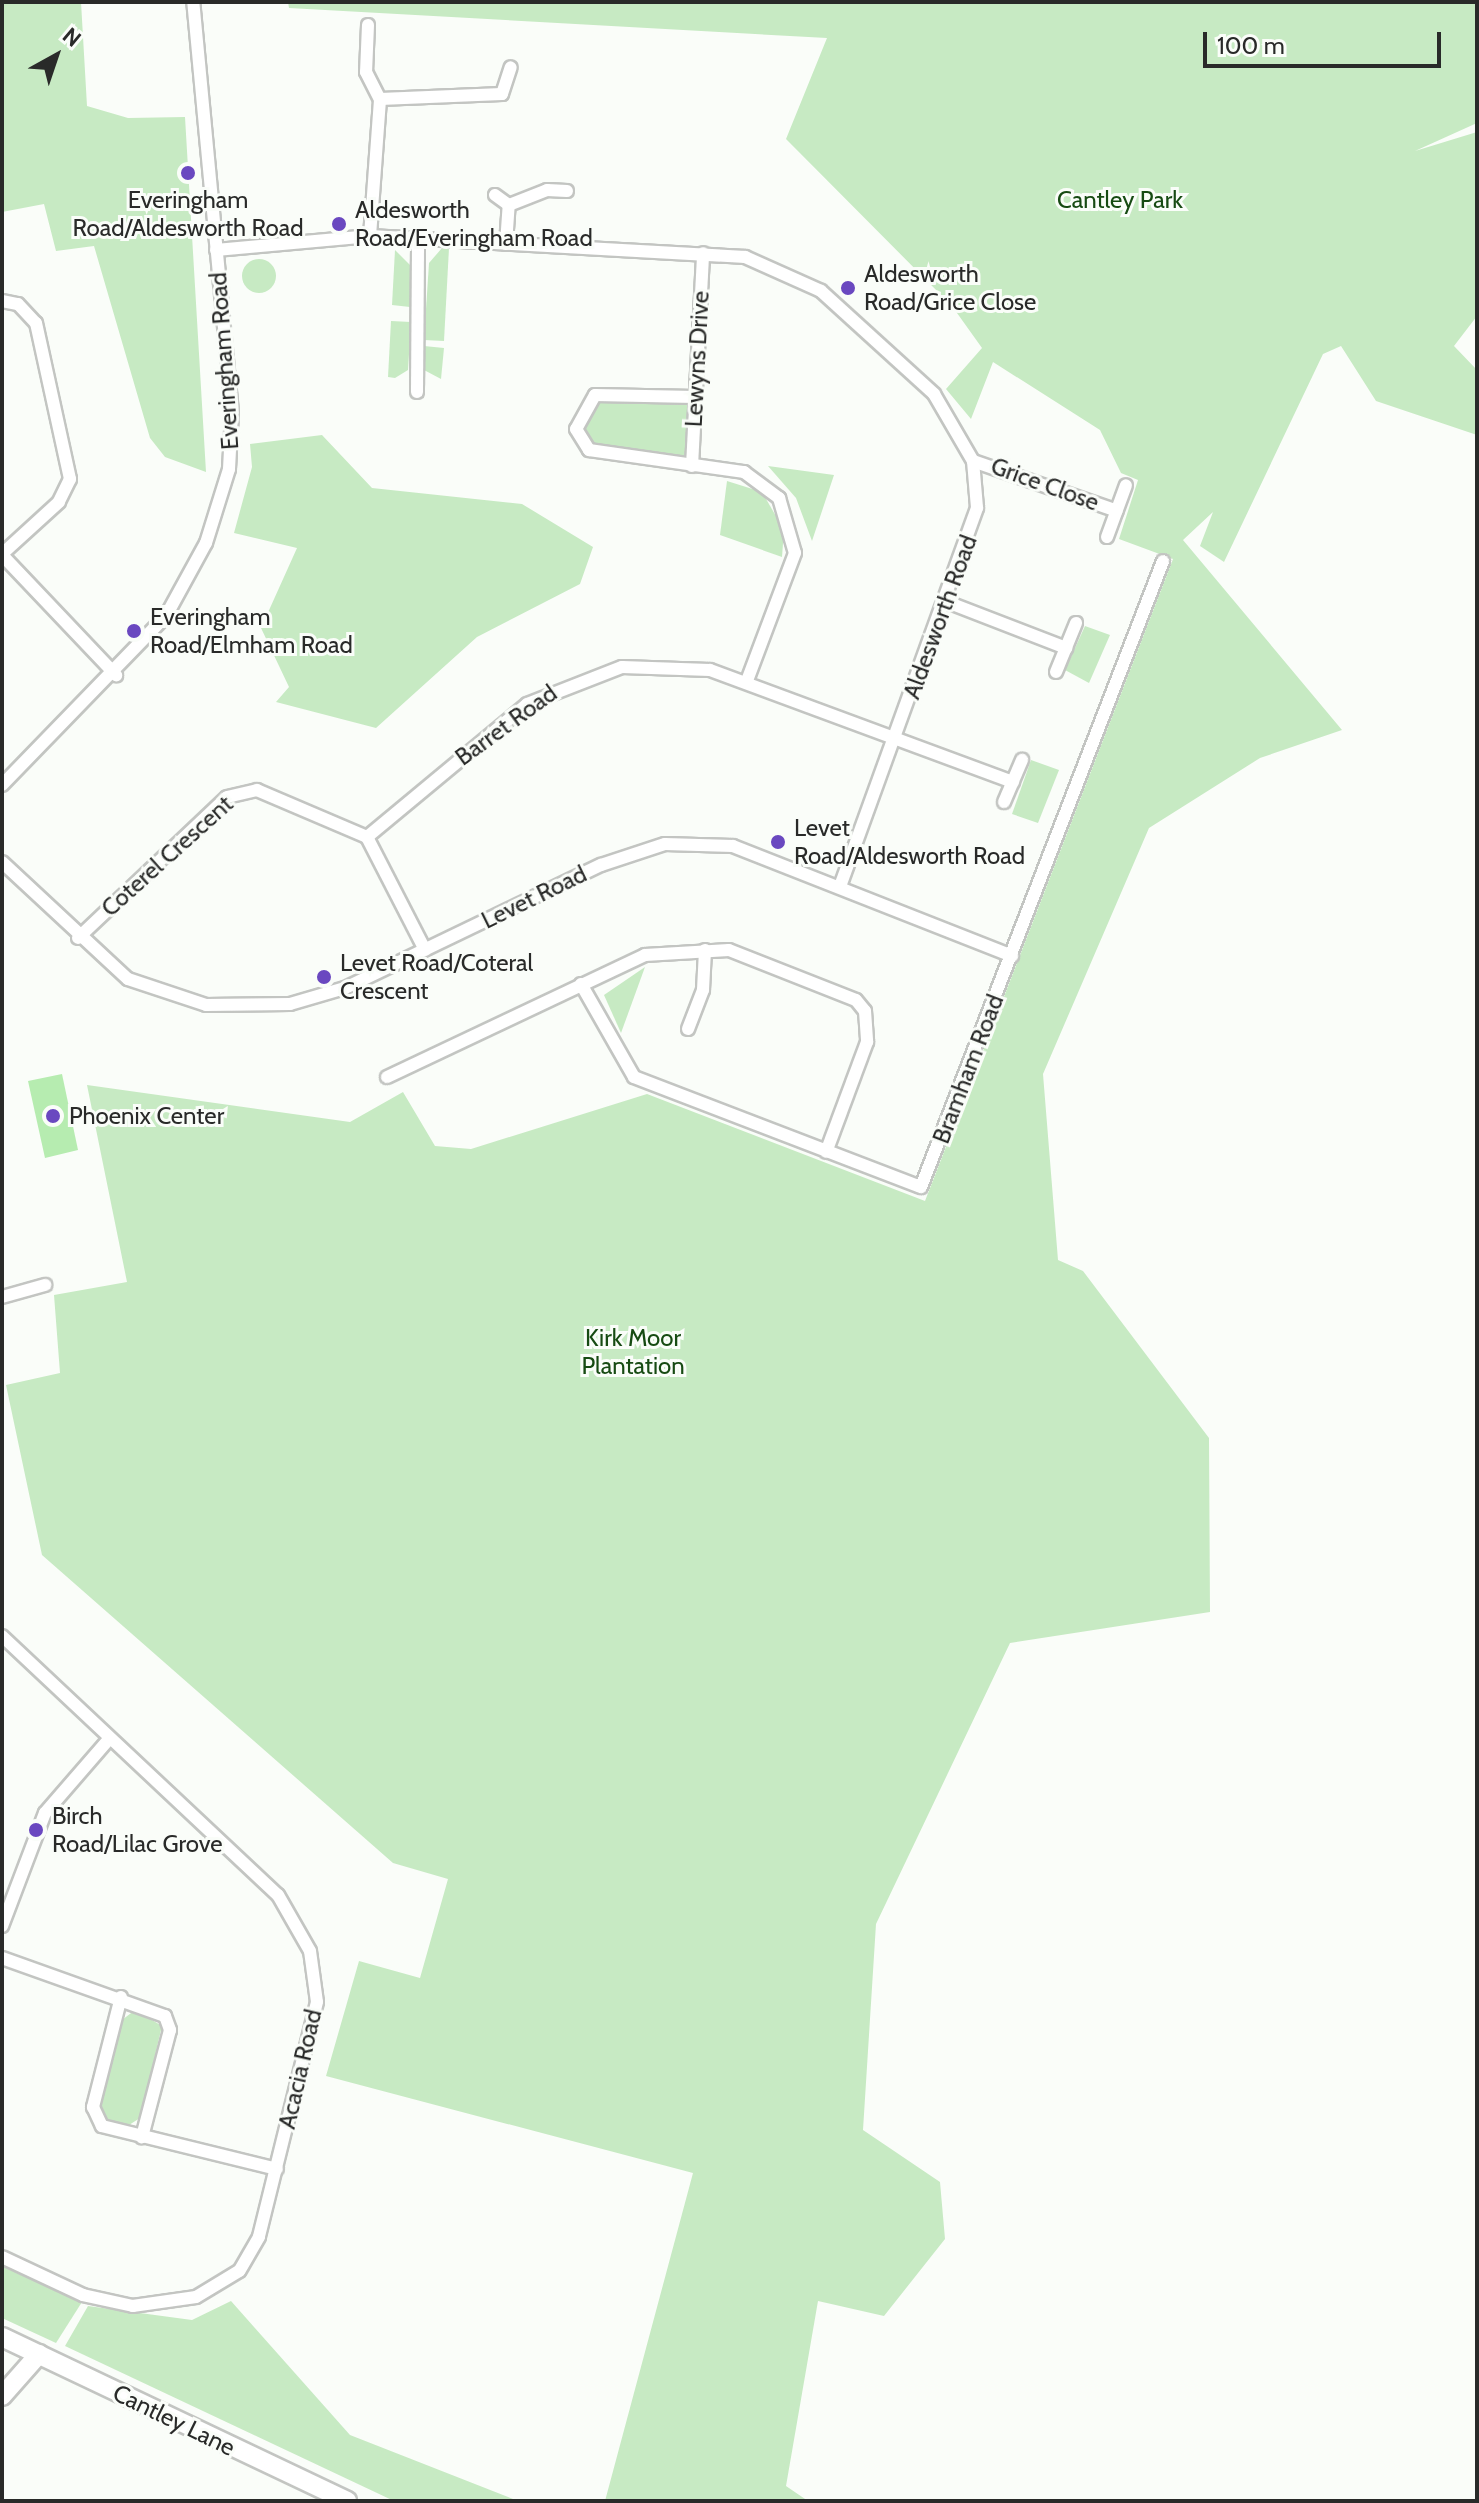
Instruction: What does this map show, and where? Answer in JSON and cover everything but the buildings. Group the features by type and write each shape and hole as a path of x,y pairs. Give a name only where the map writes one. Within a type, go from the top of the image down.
{"main road":[{"name":"Cantley Lane","path":"2,2337 347,2501"},
{"path":"2,2396 39,2354"}],"street":[{"name":"Everingham Road","path":"2,785 116,675 191,577 229,469 232,412 193,2"},
{"path":"368,25 366,72 380,99 370,236"},
{"path":"380,99 502,94 511,67"},
{"path":"509,205 547,190 567,191"},
{"path":"495,195 509,205"},
{"path":"506,244 509,205"},
{"name":"Aldesworth Road","path":"216,250 370,236 703,253 772,264 821,291 934,394 973,461 977,508 947,602 840,886"},
{"path":"417,392 418,240"},
{"name":"Lewyns Drive","path":"692,466 703,253"},
{"path":"2,301 18,304 36,323 70,479 59,502 2,555 116,675"},
{"path":"695,397 607,393 577,416 578,439 589,450 744,472 767,484 795,536 747,681"},
{"name":"Grice Close","path":"973,461 1117,511"},
{"name":"Grice Close","path":"1107,537 1126,485"},
{"name":"Bramham Road","path":"581,984 634,1077 921,1187 1163,561"},
{"path":"947,602 1066,648"},
{"path":"1056,672 1076,623"},
{"name":"Barret Road","path":"367,837 488,731 561,684 641,665 710,670 747,681 1013,782"},
{"path":"1004,802 1022,760"},
{"name":"Coterel Crescent","path":"78,938 239,792 265,792 367,837"},
{"path":"367,837 425,950"},
{"name":"Levet Road","path":"2,862 78,938 128,979 206,1005 238,1007 319,997 601,865 665,844 733,846 1012,956"},
{"path":"688,1029 703,990 705,950"},
{"path":"387,1077 656,951 729,950 856,1000 865,1011 867,1042 826,1152"},
{"path":"2,1297 45,1285"},
{"name":"Acacia Road","path":"2,2257 83,2295 133,2306 196,2297 239,2271 252,2254 277,2169 317,2002 310,1951 278,1895 5,1645"},
{"path":"2,1924 40,1822 110,1738"},
{"path":"2,1958 121,1997 169,2023 142,2137"},
{"path":"121,1997 93,2107 102,2126 277,2169"}],"green space":[{"path":"2,2 81,2 87,106 128,118 185,117 206,472 165,457 150,438 94,246 56,251 44,204 2,212"},
{"path":"288,2 1477,2 1477,123 1415,151 1477,132 1477,316 1454,346 1477,370 1477,435 1376,401 1341,346 1323,354 1224,562 1200,546 1213,512 1183,540 1342,730 1260,758 1149,828 1043,1074 1058,1260 1083,1271 1209,1438 1210,1612 1010,1643 876,1924 863,2130 940,2182 945,2239 884,2316 818,2301 786,2486 808,2501 605,2501 693,2173 326,2076 359,1961 420,1978 448,1879 393,1863 42,1555 6,1385 60,1373 54,1295 127,1282 87,1085 350,1122 403,1092 435,1146 471,1149 647,1094 925,1201 1173,559 1119,539 1138,480 1121,473 1100,430 993,362 971,419 946,389 982,348 952,306 786,139 827,38 289,8"},
{"path":"442,248 449,248 444,341 424,340 429,263"},
{"path":"395,250 412,267 410,307 392,305"},
{"path":"259,259 271,264 276,276 271,288 259,293 247,288 242,276 247,264"},
{"path":"391,321 411,322 408,370 395,378 388,377"},
{"path":"424,346 444,348 441,379 424,370"},
{"path":"595,395 695,397 692,466 589,450 578,439"},
{"path":"322,435 372,488 522,504 593,547 580,584 477,637 376,728 276,702 289,687 261,628 297,548 234,533 252,467 250,444"},
{"path":"768,466 834,475 812,541 796,498"},
{"path":"727,481 762,492 784,530 782,557 720,535"},
{"path":"1085,626 1110,635 1089,683 1065,670"},
{"path":"1031,760 1059,770 1038,823 1012,814"},
{"path":"645,967 621,1033 604,995"},
{"path":"135,2010 162,2026 140,2118 129,2125 107,2119 101,2106 122,2020"},
{"path":"2,2265 82,2302 56,2343 2,2318"},
{"path":"231,2301 350,2435 518,2501 394,2501 65,2346 88,2306 192,2320"}],"place":[{"name":"Everingham Road/Aldesworth Road","path":"188,173"},
{"name":"Aldesworth Road/Everingham Road","path":"339,224"},
{"name":"Aldesworth Road/Grice Close","path":"848,288"},
{"name":"Everingham Road/Elmham Road","path":"134,631"},
{"name":"Levet Road/Aldesworth Road","path":"778,842"},
{"name":"Levet Road/Coteral Crescent","path":"324,977"},
{"name":"Phoenix Center","path":"53,1116"},
{"name":"Birch Road/Lilac Grove","path":"36,1830"}],"park label":[{"name":"Cantley Park","path":"1120,200"},
{"name":"Kirk Moor Plantation","path":"633,1352"}]}
